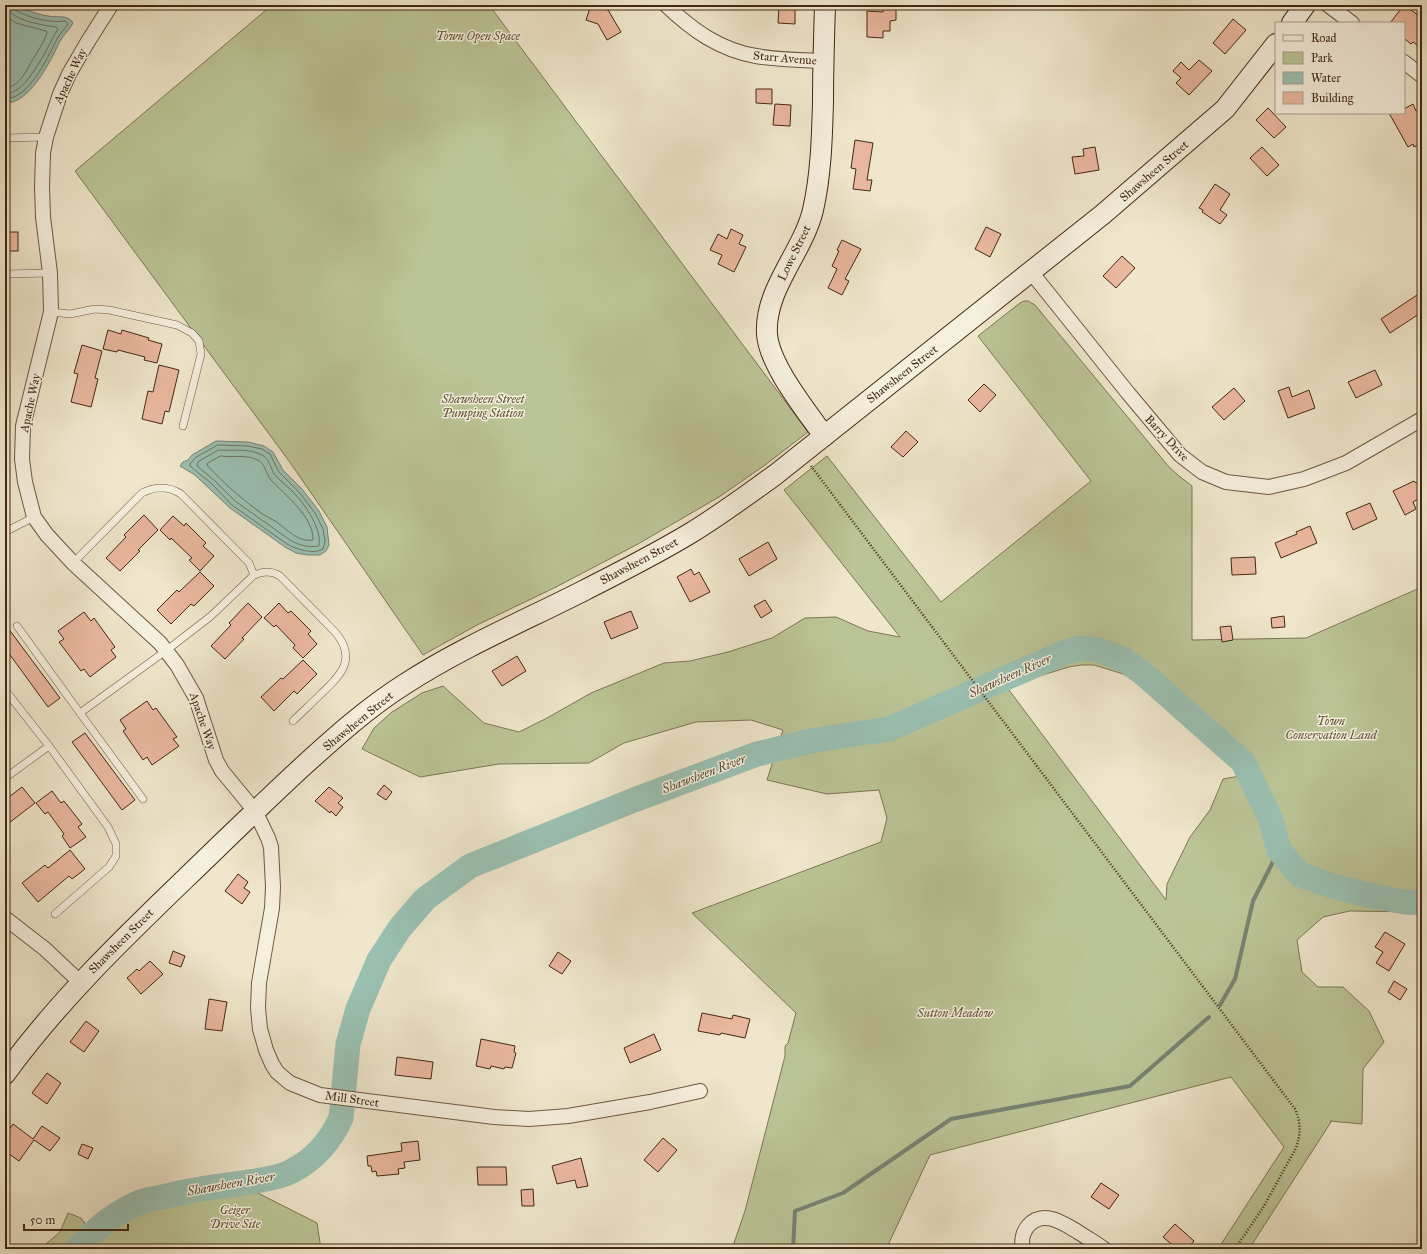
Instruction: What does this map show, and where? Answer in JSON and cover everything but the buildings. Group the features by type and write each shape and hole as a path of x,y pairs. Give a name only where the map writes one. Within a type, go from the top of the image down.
{"main road":[{"name":"Lowe Street","path":"824,436 772,358 768,343 767,329 768,314 771,304 780,282 804,238 813,210 821,160 825,5"},
{"path":"1293,22 1305,5"},
{"name":"Shawsheen Street","path":"5,1074 80,982 117,944 255,811 337,735 406,683 460,652 583,591 690,534 734,505 775,475 1147,178 1225,108 1275,45"}],"street":[{"name":"Apache Way","path":"111,5 87,42 69,74 60,94 46,137 43,153 43,217 50,273 51,312 26,412 22,437 22,459 25,482 34,516 47,535 73,563 167,650 186,679 196,698 216,760 222,771 255,811"},
{"name":"Starr Avenue","path":"666,5 700,33 730,50 742,54 770,58 824,61"},
{"path":"1328,5 1351,22"},
{"path":"1405,63 1422,76"},
{"name":"Barry Drive","path":"1031,272 1180,455 1202,472 1226,482 1269,487 1304,479 1346,463 1422,419"},
{"name":"Mill Street","path":"255,811 268,838 273,888 272,908 259,983 259,1019 263,1041 272,1064 283,1078 298,1087 329,1097 472,1115 529,1119 568,1116 700,1092"},
{"path":"5,918 45,949 80,982"},
{"path":"1023,1249 1022,1240 1026,1228 1034,1221 1043,1218 1049,1218 1061,1222 1104,1249"}],"lane":[{"path":"5,138 46,137"},
{"path":"5,274 50,273"},
{"path":"51,312 70,314 95,309 109,310 177,325 192,333 198,340 201,354 183,426"},
{"path":"73,563 142,493 153,488 165,488 176,491 186,498 249,563 254,575"},
{"path":"5,532 34,516"},
{"path":"80,713 211,616 254,575 264,572 274,573 280,576 336,633 343,642 345,648 346,660 339,676 293,721"},
{"path":"17,626 143,799"},
{"path":"5,690 49,746 108,828 114,837 117,849 116,856 110,867 55,914"},
{"path":"5,778 49,746"}],"path":[{"path":"802,454 1295,1109 1300,1128 1299,1140 1296,1148 1264,1206 1235,1249"}],"green space":[{"name":"Shawsheen Street Pumping Station","path":"272,5 489,5 808,432 765,465 719,497 638,544 556,587 477,625 423,655 289,461 75,171"},
{"path":"1028,301 1035,305 1169,467 1192,486 1192,640 1306,638 1422,587 1422,912 1350,911 1323,917 1297,940 1302,972 1318,987 1343,987 1369,1011 1384,1042 1363,1069 1362,1124 1330,1121 1331,1122 1249,1249 1218,1249 1284,1147 1231,1077 930,1155 889,1243 892,1249 732,1249 745,1211 785,1056 785,1046 788,1043 796,1013 692,913 881,842 887,818 879,790 827,794 767,780 783,730 751,720 696,722 624,743 589,763 499,764 420,777 362,749 374,728 392,712 422,693 443,686 484,723 519,732 591,693 664,663 690,661 728,652 772,638 805,618 836,617 868,631 900,637 784,490 827,456 941,602 1091,481 978,336 1020,303","holes":["1094,665 1157,687 1171,703 1233,747 1243,759 1251,774 1223,779 1210,810 1190,837 1167,884 1166,900 1006,686 1069,667"]},
{"name":"Geiger Drive Site","path":"240,1184 317,1223 321,1249 43,1249 46,1244 60,1232 68,1213 81,1218 93,1234 126,1212 144,1203 182,1193"}],"water":[{"path":"5,5 16,6 51,17 65,17 73,23 61,39 45,69 31,89 14,101 5,103"},
{"path":"216,441 248,442 264,446 273,452 283,470 302,489 319,511 327,527 329,545 326,551 320,555 308,555 296,553 285,547 230,508 195,475 180,466 192,455"}],"waterway":[{"name":"Shawsheen River","path":"77,1249 114,1216 140,1202 193,1190 257,1181 280,1176 300,1166 315,1155 327,1142 341,1118 348,1044 358,1009 379,960 400,928 425,899 470,866 634,800 757,754 815,740 889,729 1063,653 1080,648 1099,650 1125,660 1145,675 1243,762 1270,818 1279,850 1299,874 1332,886 1368,895 1405,902 1422,903"},
{"path":"1220,1005 1235,979 1253,901 1279,850"},
{"path":"793,1249 795,1211 843,1193 951,1119 1130,1086 1209,1017"}],"park label":[{"name":"Town Open Space","path":"478,36"},
{"name":"Town Conservation Land","path":"1331,728"},
{"name":"Sutton Meadow","path":"955,1013"}]}
